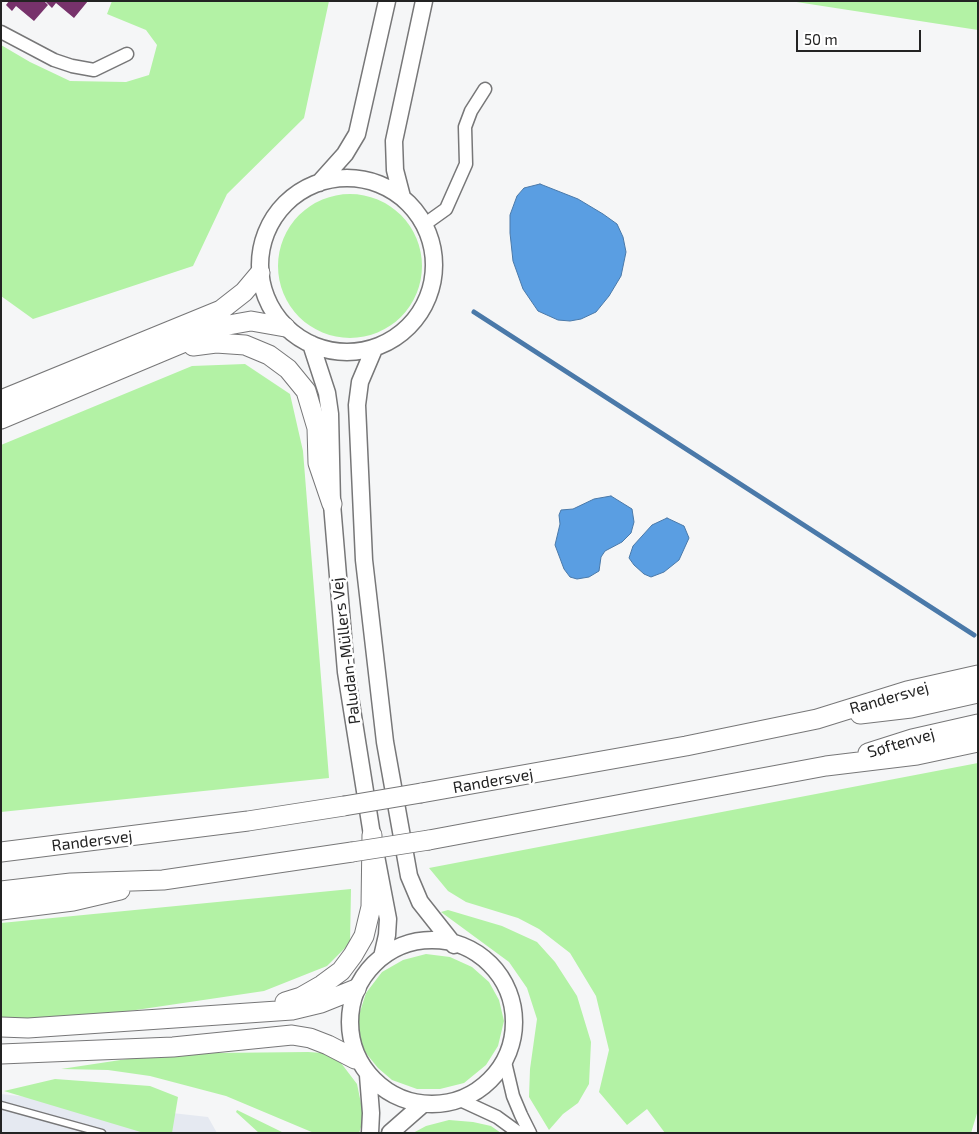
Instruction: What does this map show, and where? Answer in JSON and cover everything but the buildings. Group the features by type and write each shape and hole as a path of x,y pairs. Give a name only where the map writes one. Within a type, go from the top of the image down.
{"main road":[{"path":"1,400 221,310 244,292 260,273"},
{"path":"1,419 223,326 251,321 285,327"},
{"path":"172,348 216,343 245,345 269,355 288,369 306,390 317,428 318,463 332,504"},
{"name":"Randersvej","path":"1,852 238,822 344,806 676,748 817,719 907,691 978,675"},
{"name":"Søftenvej","path":"817,719 911,708 978,693"},
{"name":"Søftenvej","path":"826,766 912,739 978,724"},
{"path":"1,910 72,901 163,880 429,840 826,766 917,756 978,742"},
{"path":"247,1012 301,997 341,971 354,955 364,936 371,907 372,835"},
{"path":"1,891 71,883 163,880"},
{"path":"1,1027 28,1028 292,1010 321,1003 356,989"},
{"path":"1,1054 173,1047 292,1036 310,1038 328,1044 356,1059"}],"street":[{"path":"320,182 345,154 357,134 387,1"},
{"path":"402,197 395,170 394,141 424,1"},
{"path":"1,32 54,60 94,70 126,54"},
{"path":"425,224 446,209 466,164 465,127 471,111 485,89"},
{"path":"354,178 379,184 402,197 425,224 434,257 434,274 428,298 415,320 397,338 374,349 353,353 332,352 298,338 285,327 273,311 264,293 260,273 262,248 270,225 285,205 304,189 320,182 354,178"},
{"name":"Paludan-Müllers Vej","path":"311,344 327,393 330,414 332,504 346,672 372,835 388,919 387,935 382,957"},
{"name":"Paludan-Müllers Vej","path":"374,349 360,382 357,406 364,560 384,742 409,876 420,902 454,944"},
{"path":"428,942 454,944 475,952 492,964 507,985 515,1007 514,1034 505,1062 485,1084 458,1099 444,1103 423,1104 388,1091 368,1075 356,1059 348,1037 348,1013 356,989 369,970 382,957 409,944 428,942"},
{"path":"505,1062 513,1096 530,1133"},
{"path":"368,1075 372,1113 370,1133"},
{"path":"458,1099 496,1117 519,1133"},
{"path":"390,1133 423,1104"}],"lane":[{"path":"1,1105 102,1133"}],"shaded area":[{"path":"1,1094 208,1117 217,1133 1,1133"}],"green space":[{"path":"112,1 329,1 304,118 227,194 193,266 33,319 1,296 1,45 30,62 70,81 126,82 149,75 157,45 146,30 107,14"},
{"path":"790,1 978,1 978,30"},
{"path":"350,194 377,200 390,206 401,215 410,226 416,239 422,266 416,293 410,306 401,317 390,326 377,332 350,338 323,332 310,326 299,317 290,306 284,293 278,266 284,239 290,226 299,215 310,206 323,200"},
{"path":"245,364 290,394 303,451 329,778 1,812 1,445 192,366"},
{"path":"978,763 978,1110 971,1133 665,1133 647,1109 627,1125 599,1092 609,1050 596,996 570,953 539,929 518,918 466,902 448,891 429,868"},
{"path":"351,889 350,943 327,966 264,991 1,1030 1,923"},
{"path":"448,910 502,926 537,942 555,962 577,996 591,1042 589,1084 578,1103 563,1114 549,1130 529,1097 530,1069 537,1019 527,988 509,962 441,912"},
{"path":"426,954 450,957 472,967 489,982 499,1000 504,1021 498,1046 486,1065 464,1083 440,1089 417,1089 392,1080 378,1068 365,1052 359,1035 359,1015 366,993 382,972 403,960"},
{"path":"323,1053 341,1063 357,1084 364,1118 359,1133 314,1133 226,1096 150,1076 108,1070 61,1069 147,1056"},
{"path":"55,1079 150,1086 178,1097 172,1133 144,1133 4,1091"},
{"path":"237,1110 284,1133 259,1133 236,1112"},
{"path":"449,1120 491,1126 501,1133 413,1133 426,1126"}],"water":[{"path":"540,184 578,199 603,214 617,224 623,237 626,252 621,276 609,296 596,312 581,319 570,321 558,320 538,311 523,289 513,261 510,215 517,196 524,188"},
{"path":"611,496 632,509 634,522 631,533 622,542 605,551 601,557 599,571 589,577 577,579 570,577 564,569 555,545 561,510 573,509 594,499"},
{"path":"667,518 684,526 689,538 679,560 664,572 651,577 644,574 629,558 633,546 652,525"}],"waterway":[{"path":"474,312 974,635"}]}
